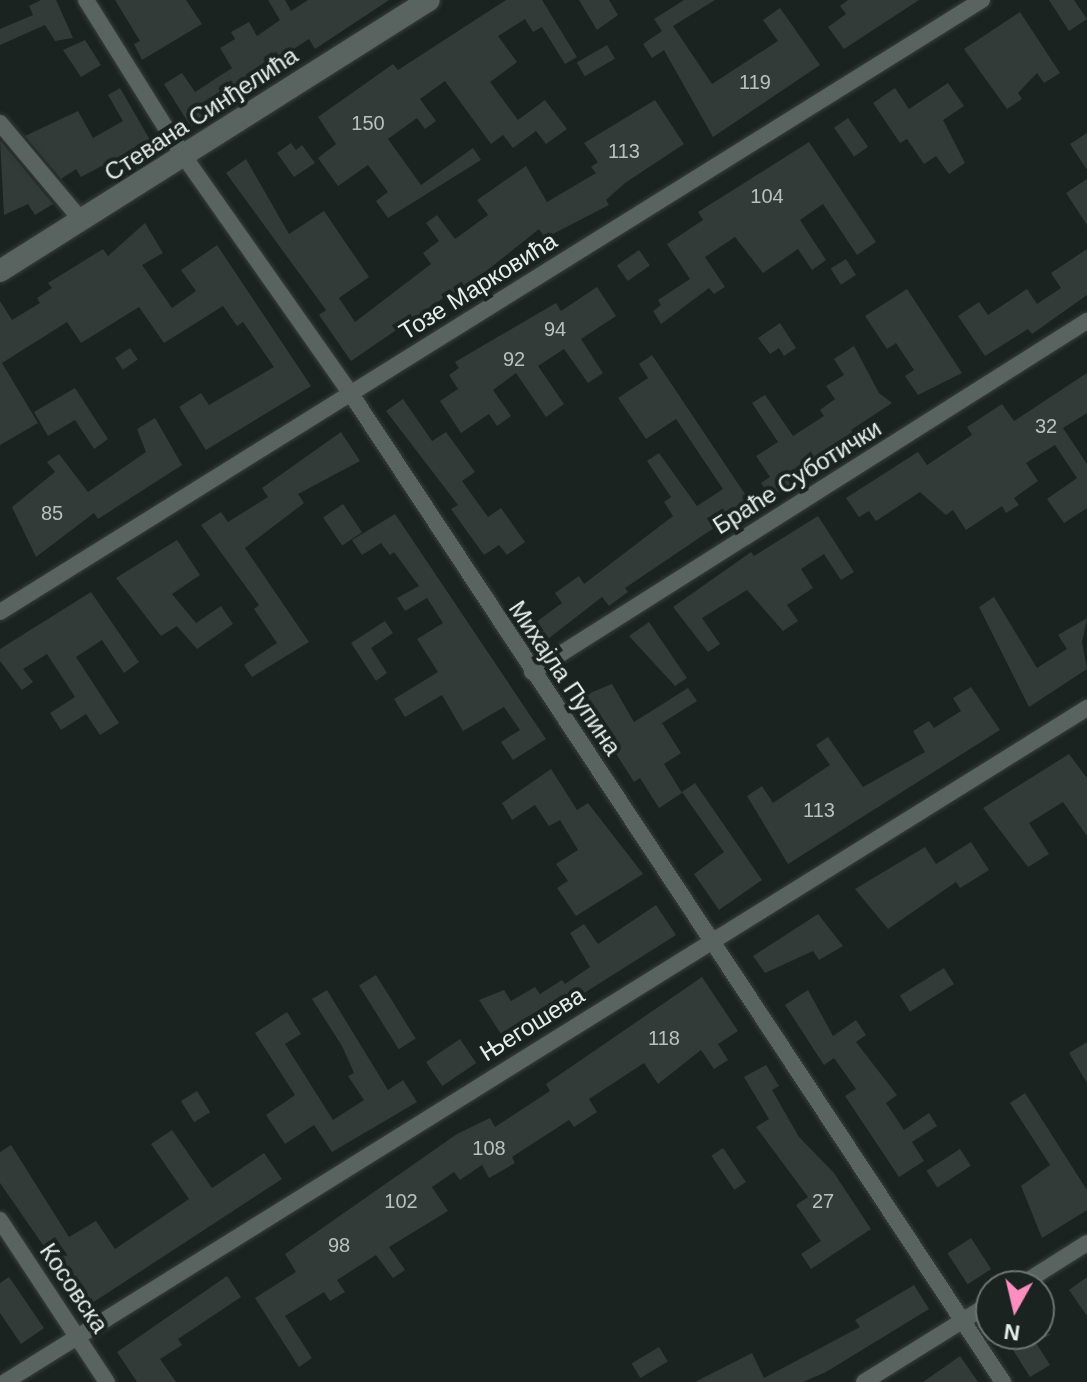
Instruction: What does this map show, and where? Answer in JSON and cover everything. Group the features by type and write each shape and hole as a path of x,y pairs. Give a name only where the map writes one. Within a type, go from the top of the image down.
{"street":[{"name":"Михајла Пупина","path":"86,0 183,155 351,394 1003,1382"},
{"name":"Стевана Синђелића","path":"0,271 429,0"},
{"name":"Тозе Марковића","path":"0,612 982,0"},
{"path":"0,123 82,221"},
{"name":"Браће Суботички","path":"532,672 1087,321"},
{"name":"Његошева","path":"5,1382 1087,708"},
{"name":"Косовска","path":"0,1220 107,1382"},
{"path":"1044,1270 1087,1243"},
{"path":"864,1382 975,1313"}],"building":[{"path":"41,0 56,0 73,38 55,41 45,25 0,45 0,29 33,15 29,6"},
{"path":"115,0 186,0 202,24 142,60 134,44 140,41"},
{"path":"268,0 285,0 291,11 308,0 389,0 315,49 309,39 280,58 286,68 191,127 164,84 182,73 195,92 232,68 220,48 235,39 231,32 249,22 257,36 280,20"},
{"path":"506,0 542,0 577,57 565,64 542,27 533,32 525,19 498,36 517,62 490,82 518,120 545,100 567,129 546,144 536,131 513,148 503,135 491,144 445,81 420,99 436,121 425,129 417,118 388,139 421,185 473,148 481,160 388,218 376,201 388,192 368,165 338,186 318,158 336,144 318,117 393,64 398,70"},
{"path":"579,0 609,0 618,15 597,30"},
{"path":"684,0 715,0 673,26 712,84 778,41 763,20 780,8 820,65 713,137 664,50 652,58 643,44 662,31 654,19"},
{"path":"848,0 919,0 844,49 828,27 846,14 840,6"},
{"path":"1049,0 1074,0 1087,19 1069,31"},
{"path":"1020,12 1060,73 1044,83 1037,73 1018,93 1022,99 1007,109 964,49"},
{"path":"85,40 101,65 81,77 63,50"},
{"path":"607,45 615,59 585,76 577,62"},
{"path":"948,83 964,106 943,120 965,163 949,174 936,156 924,164 907,139 900,143 873,103 895,88 909,109"},
{"path":"120,88 150,140 81,177 76,169 61,179 25,136 78,111 93,138 123,121 108,95"},
{"path":"655,100 684,144 625,183 606,200 609,205 545,238 539,229 455,296 452,292 351,361 319,315 326,310 226,173 246,159 289,234 324,211 369,277 339,298 355,322 431,264 423,253 439,241 426,223 437,215 455,239 488,215 477,200 526,166 547,202 596,173 591,167 598,162 584,143"},
{"path":"848,118 868,147 854,156 834,128"},
{"path":"1087,133 1087,170 1070,144"},
{"path":"0,140 53,204 35,215 28,204 4,215"},
{"path":"809,142 876,242 857,255 823,204 800,220 826,260 812,270 798,249 763,273 735,237 705,257 725,287 714,294 709,288 661,324 653,311 661,305 658,300 690,279 667,244 703,220 698,212"},
{"path":"291,143 296,150 302,145 315,163 294,177 277,153"},
{"path":"1087,179 1087,225 1066,193"},
{"path":"145,223 163,253 142,265 172,308 196,291 181,270 217,245 311,386 206,450 179,407 201,393 209,405 274,367 243,322 237,326 223,306 164,343 139,307 81,343 67,322 2,363 38,423 0,445 0,301 12,320 40,303 37,298 52,288 48,283 103,249 108,256"},
{"path":"1087,249 1087,295 1032,334 1028,329 985,356 958,316 979,302 988,315 1027,289 1037,304 1061,288 1051,273"},
{"path":"639,250 650,266 628,281 617,265"},
{"path":"846,259 856,275 841,285 831,269"},
{"path":"597,287 616,316 581,339 603,373 588,383 564,349 538,366 564,404 546,417 516,373 493,390 511,416 497,426 489,414 461,433 440,401 458,389 449,375 459,368 455,362 556,303 561,311"},
{"path":"907,289 962,373 918,395 905,376 914,370 896,343 887,349 865,316"},
{"path":"780,323 796,348 784,356 779,348 770,354 758,338"},
{"path":"854,346 879,393 892,403 851,430 858,440 817,467 812,459 788,474 794,482 771,498 761,483 770,477 756,456 778,442 752,403 765,395 793,436 824,416 820,410 835,399 826,386 844,375 834,359"},
{"path":"130,348 138,360 123,370 115,358"},
{"path":"652,355 751,503 625,588 628,592 609,606 602,597 544,642 532,625 562,603 555,593 579,576 584,584 673,516 664,502 671,497 647,461 659,453 697,506 723,489 676,419 646,439 618,398 648,378 639,364"},
{"path":"1087,373 1087,413 1063,428 1087,464 1087,508 1064,523 1047,499 1077,478 1055,445 1026,463 1038,481 1014,498 1019,505 1006,513 1002,506 966,530 953,510 946,515 920,492 876,521 869,511 859,517 846,498 918,452 927,465 972,435 967,427 1002,404 1014,421"},
{"path":"75,388 108,439 94,449 75,420 48,436 34,412"},
{"path":"403,399 432,441 446,432 475,472 462,481 488,517 501,508 525,542 507,555 499,545 484,555 451,509 458,505 386,411"},
{"path":"155,418 182,465 98,519 94,513 36,557 12,507 55,472 47,462 59,454 88,492 146,452 137,429"},
{"path":"341,432 360,461 298,494 304,503 245,548 309,642 252,677 244,665 277,643 254,609 259,605 201,525 221,512 228,522 268,497 262,488"},
{"path":"343,504 362,532 342,546 323,517"},
{"path":"395,514 546,739 513,760 501,742 520,730 504,707 463,731 442,695 405,717 394,699 438,672 417,639 443,623 427,598 405,611 397,598 419,586 394,552 390,555 381,543 362,555 352,540"},
{"path":"818,516 854,572 841,580 824,554 801,569 813,588 787,605 798,621 783,631 747,590 702,618 720,644 708,652 673,607 751,552 754,556"},
{"path":"177,540 200,575 172,594 196,623 221,606 233,624 197,649 177,626 161,636 116,578"},
{"path":"91,592 139,662 124,673 102,640 76,657 119,723 100,735 86,714 61,730 50,713 75,697 47,654 23,669 33,682 22,690 0,661 0,649"},
{"path":"994,597 1037,668 1067,649 1058,635 1087,618 1082,642 1087,669 1029,707 979,607"},
{"path":"385,621 393,633 371,648 387,673 376,681 351,643"},
{"path":"649,622 687,678 675,686 629,636"},
{"path":"612,684 634,722 688,688 697,701 662,723 681,753 664,764 682,793 659,808 640,778 634,782 580,697"},
{"path":"971,687 1000,730 788,864 747,796 762,786 773,803 830,765 816,745 828,737 863,787 925,752 913,731 929,721 934,728 961,711 953,698"},
{"path":"1069,754 1087,778 1087,836 1063,802 1029,823 1049,854 1028,867 983,808"},
{"path":"551,769 577,810 588,803 643,874 576,916 557,888 568,881 556,864 578,850 560,820 549,826 535,805 512,820 502,803"},
{"path":"695,783 762,880 719,910 694,874 724,852 682,792"},
{"path":"971,842 989,870 960,888 956,882 888,929 855,889 925,847 936,864"},
{"path":"656,905 676,935 532,1026 527,1017 501,1034 479,1000 504,990 511,1001 535,987 540,994 562,980 565,984 590,967 570,933 584,924 598,944"},
{"path":"818,914 843,946 819,960 813,951 765,973 753,956"},
{"path":"944,968 954,984 910,1012 900,996"},
{"path":"376,975 416,1039 399,1049 359,986"},
{"path":"702,977 738,1031 718,1044 728,1060 714,1069 701,1050 658,1084 644,1063 589,1099 597,1112 574,1127 569,1120 512,1157 515,1163 489,1178 482,1165 460,1180 454,1172 432,1187 448,1211 389,1247 405,1270 393,1278 376,1255 337,1280 345,1292 330,1301 324,1292 285,1316 312,1358 299,1367 255,1298 296,1272 285,1254 457,1134 490,1118 495,1127 550,1091 546,1084"},
{"path":"327,990 388,1090 403,1080 417,1102 332,1152 314,1125 285,1144 266,1115 295,1095 255,1033 287,1012 301,1034 285,1044 333,1120 364,1100 348,1076 354,1073 342,1046 312,999"},
{"path":"808,990 833,1036 856,1020 866,1035 856,1042 897,1095 886,1103 904,1130 929,1113 937,1126 912,1142 924,1161 899,1177 845,1096 856,1089 834,1058 824,1065 785,1005"},
{"path":"460,1039 476,1063 442,1086 426,1062"},
{"path":"1087,1042 1087,1083 1069,1053"},
{"path":"766,1065 779,1086 772,1090 799,1137 834,1173 871,1229 811,1269 801,1254 821,1241 796,1205 808,1197 756,1127 769,1119 744,1077"},
{"path":"197,1091 210,1112 194,1122 181,1101"},
{"path":"1025,1093 1087,1190 1087,1210 1042,1238 1021,1186 1050,1165 1010,1103"},
{"path":"172,1130 212,1188 264,1153 282,1179 86,1307 0,1183 0,1152 11,1145 69,1237 96,1221 115,1249 189,1199 151,1144"},
{"path":"723,1148 746,1182 734,1190 711,1156"},
{"path":"960,1149 971,1166 937,1188 926,1171"},
{"path":"971,1238 991,1269 975,1270 975,1280 968,1284 948,1253"},
{"path":"227,1276 241,1297 178,1339 182,1345 160,1359 176,1382 137,1382 117,1352"},
{"path":"9,1277 44,1328 21,1344 0,1313 0,1283"},
{"path":"1087,1277 1087,1316 1069,1290"},
{"path":"914,1285 929,1309 826,1372 803,1382 695,1382 752,1353 764,1378 860,1327 855,1320"},
{"path":"659,1347 668,1362 640,1378 632,1363"},
{"path":"1013,1350 1040,1350 1050,1365 1030,1377"},
{"path":"960,1356 978,1382 923,1382"}]}
